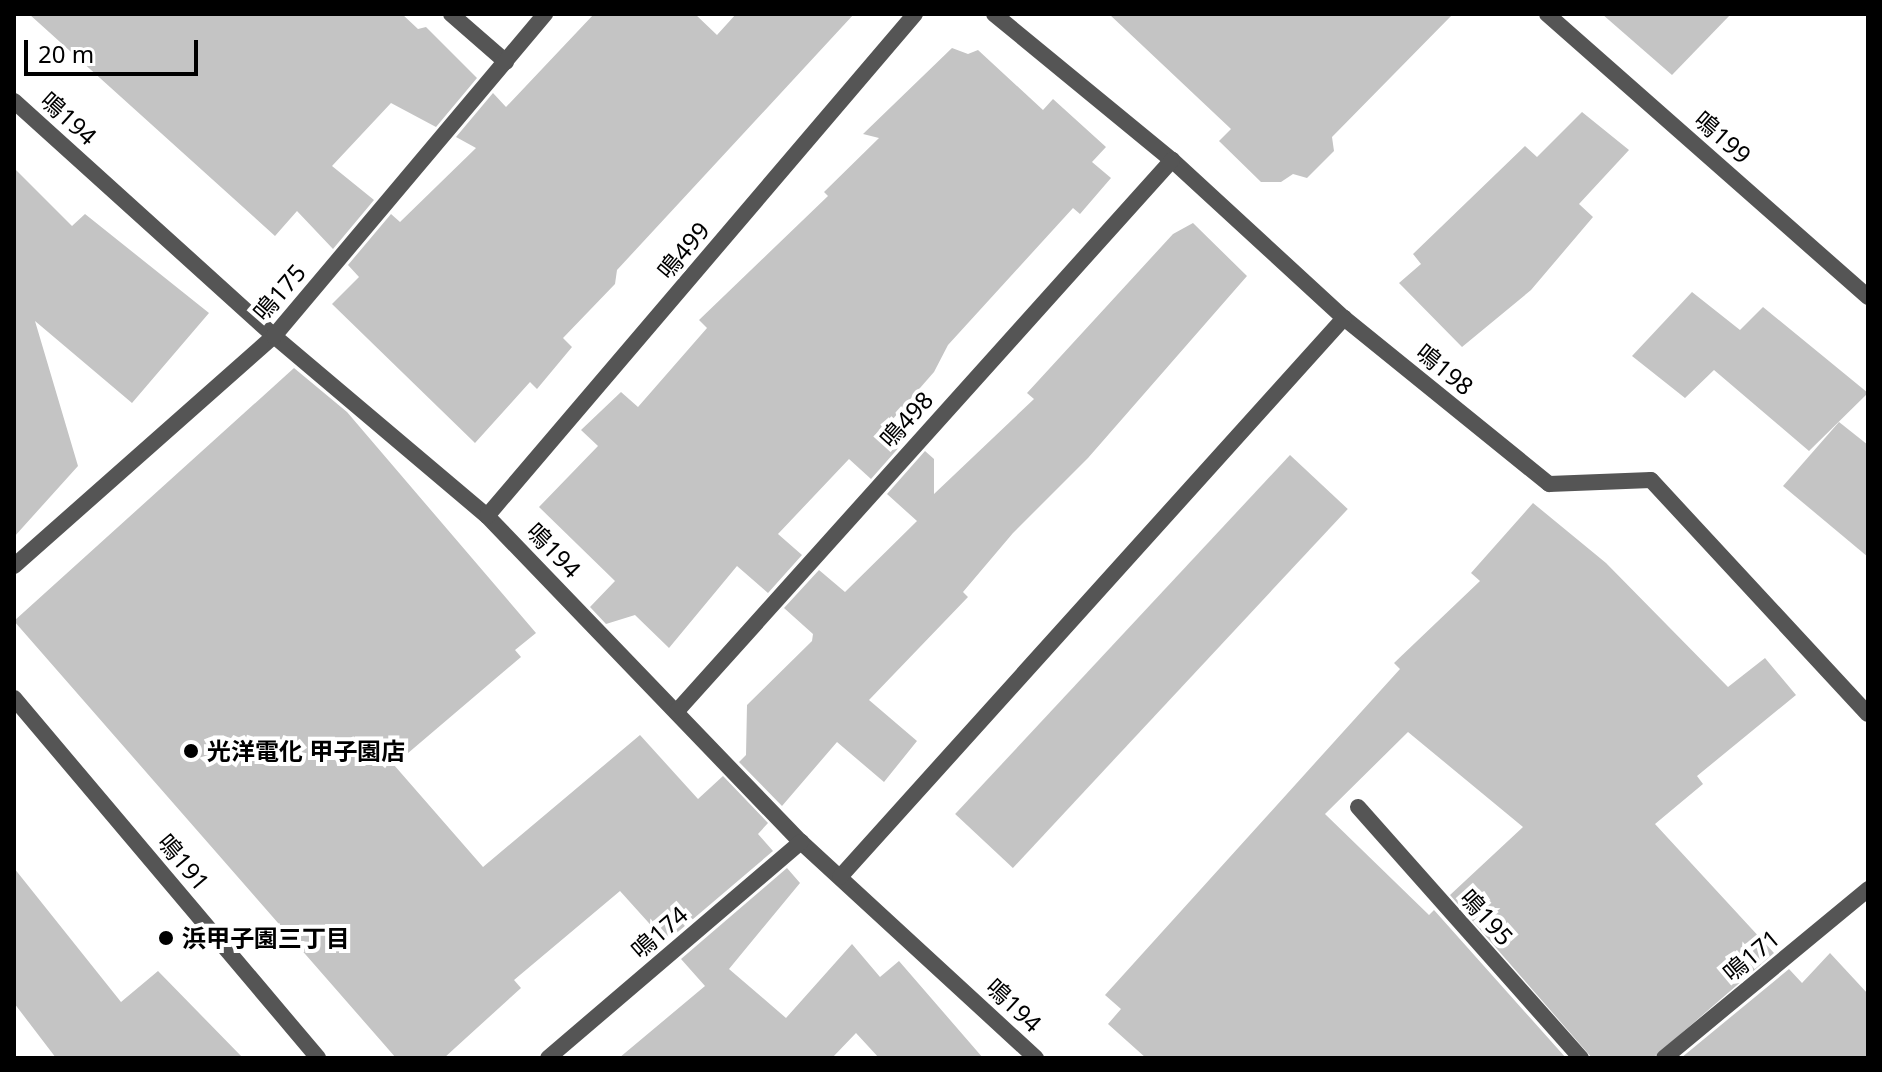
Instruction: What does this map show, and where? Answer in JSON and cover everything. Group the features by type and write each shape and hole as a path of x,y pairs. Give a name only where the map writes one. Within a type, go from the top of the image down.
{"street":[{"path":"451,14 506,62"},
{"name":"鳴175","path":"14,566 274,336 545,14"},
{"name":"鳴499","path":"487,516 915,14"},
{"name":"鳴198","path":"994,14 1172,160 1344,318 1549,484 1651,480 1868,714"},
{"name":"鳴199","path":"1547,14 1868,297"},
{"name":"鳴194","path":"14,101 274,336 487,516 801,842 1036,1058"},
{"name":"鳴498","path":"677,711 1172,160"},
{"path":"840,877 1344,318"},
{"name":"鳴191","path":"14,698 318,1058"},
{"name":"鳴195","path":"1358,807 1581,1058"},
{"name":"鳴174","path":"548,1058 801,842"},
{"name":"鳴171","path":"1664,1058 1868,889"}],"building":[{"path":"29,14 402,14 418,29 426,27 477,78 436,127 391,103 332,166 374,200 333,249 297,211 275,236"},
{"path":"594,14 695,14 717,35 736,14 854,14 617,270 615,284 563,338 572,347 537,389 530,382 475,443 332,304 359,277 348,265 391,214 400,222 476,148 456,137 493,93 506,107"},
{"path":"1109,14 1453,14 1332,137 1334,151 1307,178 1293,174 1281,182 1261,182 1219,141 1231,129"},
{"path":"1602,14 1731,14 1672,75"},
{"path":"952,48 968,54 978,50 1043,110 1053,99 1106,147 1092,162 1111,178 1080,214 1073,208 948,345 934,372 892,420 909,436 871,479 849,459 778,534 802,555 768,593 737,566 669,648 635,615 606,624 590,607 615,581 539,507 598,446 581,430 621,392 638,407 707,328 699,320 828,196 824,192 879,138 863,134"},
{"path":"1582,112 1629,150 1579,204 1593,217 1531,290 1462,347 1399,283 1421,264 1413,254 1525,146 1537,157"},
{"path":"14,168 72,226 85,214 209,313 132,403 35,321 78,466 14,537"},
{"path":"1193,223 1247,276 1088,458 1013,533 963,592 968,597 869,700 917,741 884,782 837,742 782,806 739,762 746,755 747,705 812,641 813,634 784,608 819,570 845,592 917,521 887,494 925,451 934,459 934,494 1034,399 1027,393 1173,234"},
{"path":"1692,292 1740,330 1763,307 1868,393 1809,451 1714,370 1685,398 1632,356"},
{"path":"294,368 347,412 536,633 515,650 521,657 394,765 483,867 640,735 698,799 723,776 768,823 758,834 773,851 666,942 620,891 514,980 521,988 444,1058 396,1058 14,621"},
{"path":"1839,422 1868,445 1868,557 1783,486"},
{"path":"1290,455 1348,509 1013,868 955,814"},
{"path":"1533,503 1606,563 1728,687 1765,658 1796,695 1697,776 1703,784 1655,824 1774,953 1653,1058 1592,1058 1450,895 1523,827 1408,732 1325,814 1429,915 1434,910 1566,1058 1146,1058 1108,1024 1121,1009 1105,995 1400,669 1394,663 1480,581 1471,573"},
{"path":"14,868 121,1002 158,971 243,1058 56,1058 14,1003"},
{"path":"787,868 800,883 729,969 786,1018 852,944 880,977 899,961 983,1058 879,1058 856,1033 832,1058 619,1058 705,986 681,959"},
{"path":"1830,953 1868,994 1868,1058 1681,1058 1789,969 1802,983"}],"place":[{"name":"光洋電化 甲子園店","path":"191,751"},
{"name":"浜甲子園三丁目","path":"166,938"}]}
